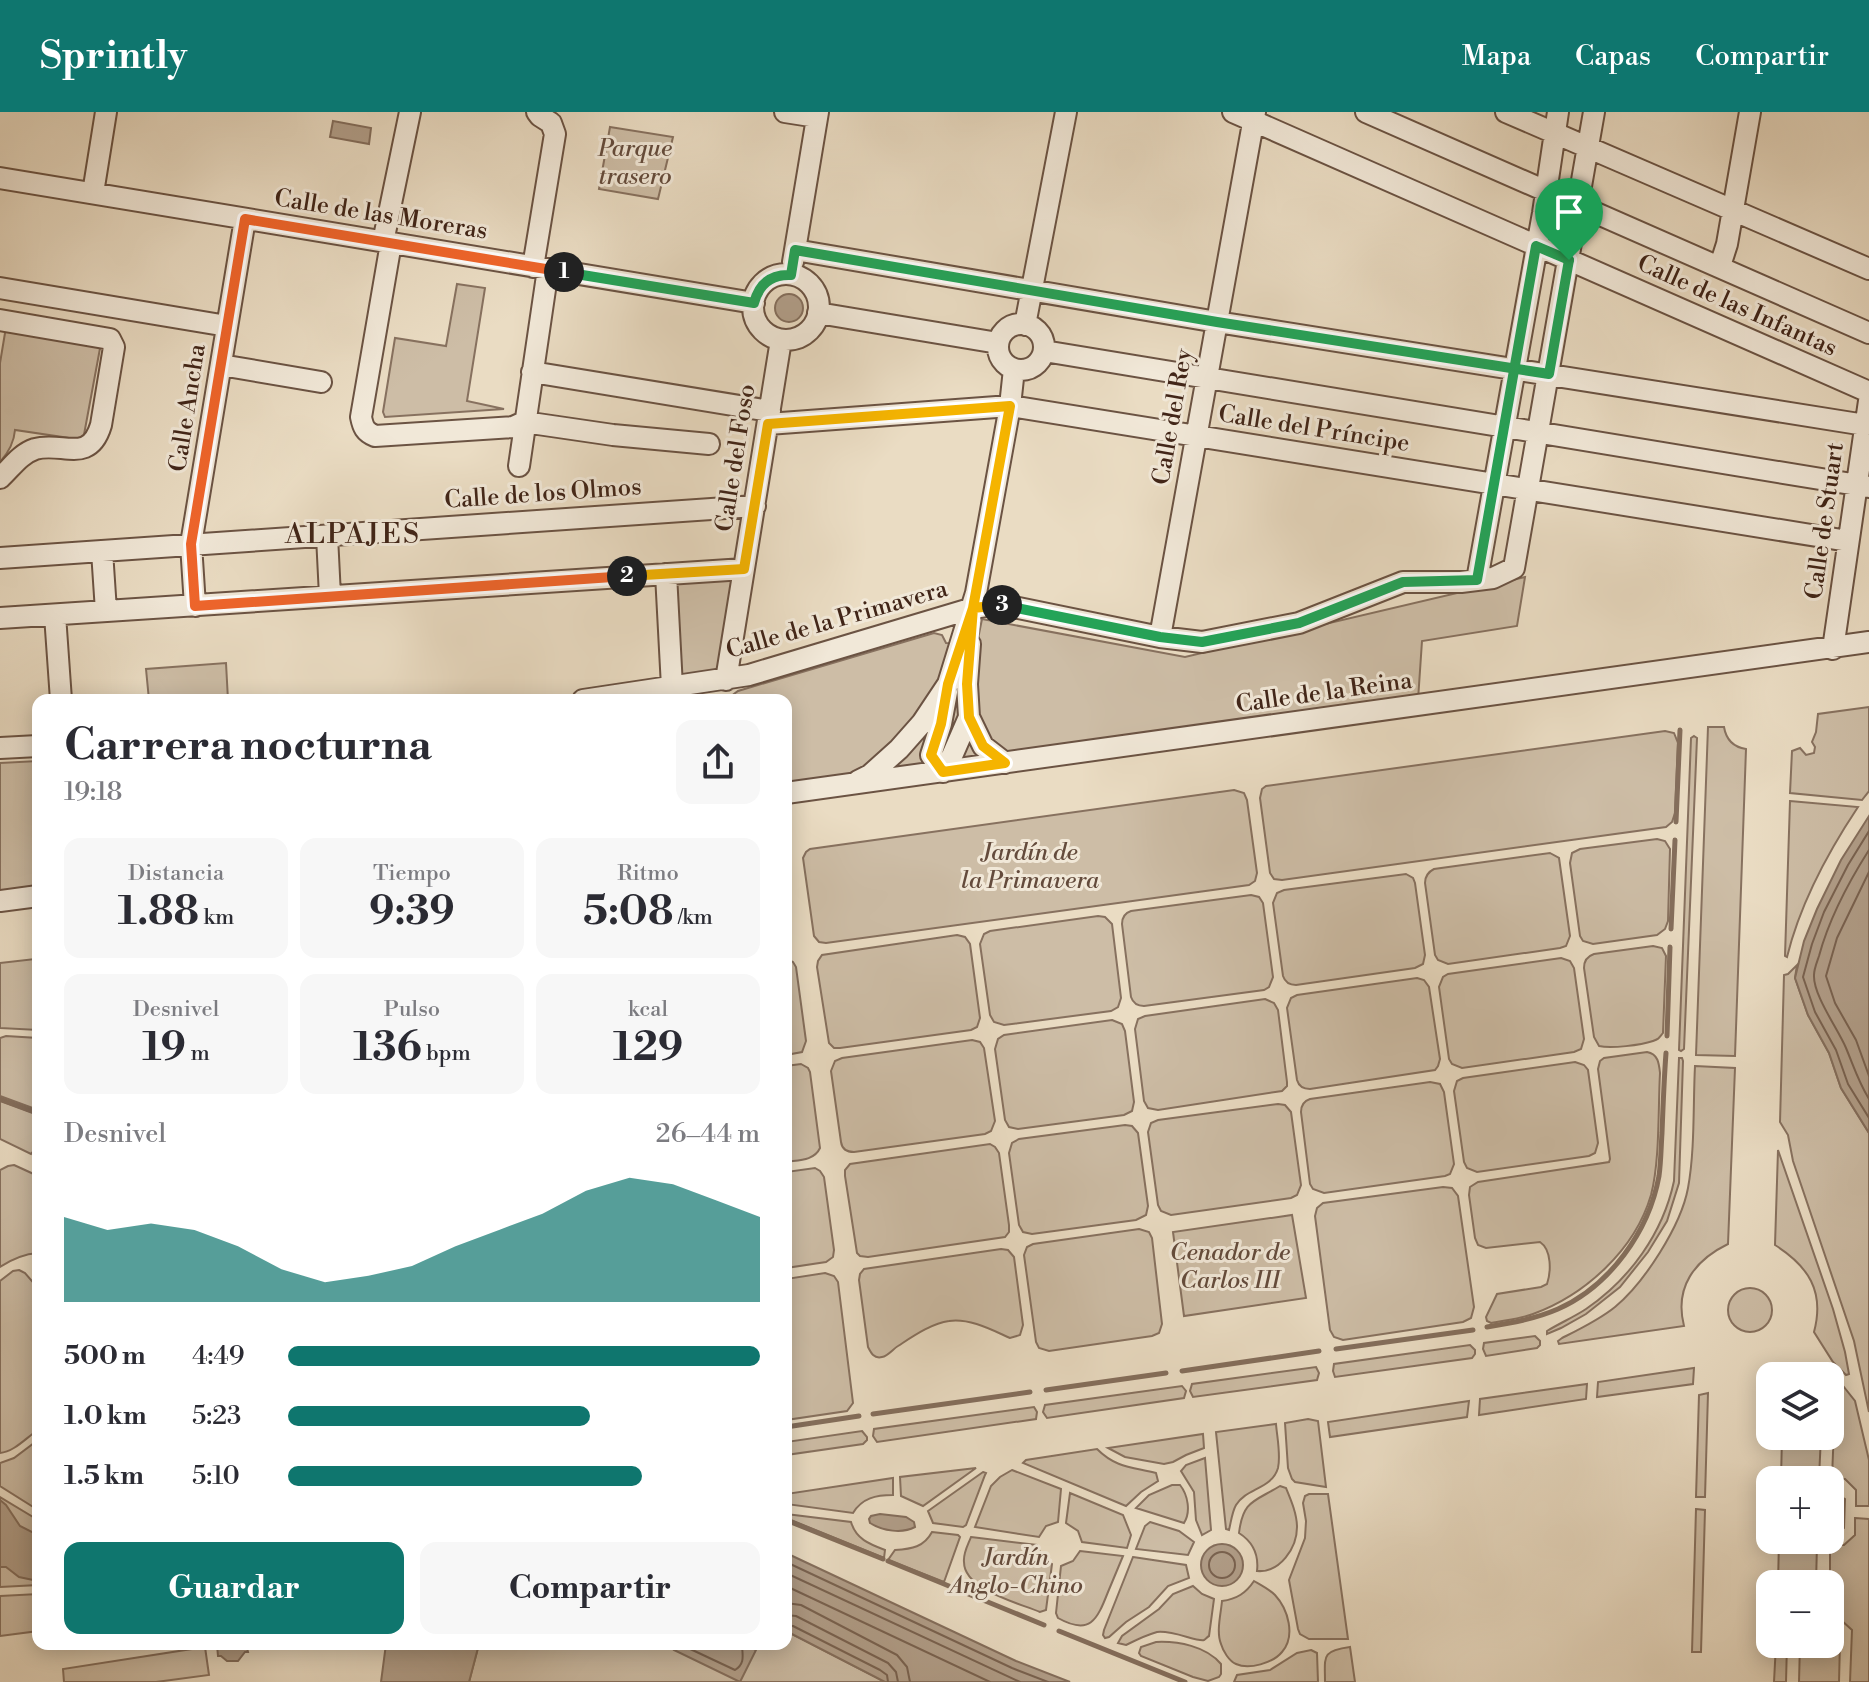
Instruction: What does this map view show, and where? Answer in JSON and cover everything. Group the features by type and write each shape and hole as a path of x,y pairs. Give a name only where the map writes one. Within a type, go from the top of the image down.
{"street":[{"path":"93,193 106,112"},
{"path":"410,112 361,417 368,433 375,436 513,427 524,422 709,444"},
{"path":"519,466 532,372 555,134 551,123 537,112"},
{"path":"785,112 818,115 791,275"},
{"path":"1025,325 1066,112"},
{"name":"Calle de las Infantas","path":"1233,112 1254,117 1536,246 1869,392"},
{"name":"Calle de las Infantas","path":"1366,112 1869,333"},
{"path":"1506,112 1869,269"},
{"path":"1477,580 1558,112"},
{"path":"1528,490 1594,112"},
{"path":"1720,266 1734,211 1750,112"},
{"name":"Calle del Rey","path":"1160,637 1254,117"},
{"name":"Calle de las Moreras","path":"0,178 754,303"},
{"name":"Calle Ancha","path":"195,606 191,544 245,219"},
{"path":"795,250 1217,322 1865,425"},
{"path":"791,275 803,279 816,294 818,313 815,323 801,336 781,340 763,331 757,323 754,303 763,284 772,278 791,275"},
{"path":"0,288 227,326"},
{"path":"818,313 998,343"},
{"path":"0,320 110,339 114,347 101,425 90,445 80,449 38,448 23,454 0,478"},
{"path":"1025,325 1032,327 1042,337 1044,351 1036,365 1022,370 1014,369 1003,362 998,343 1011,327 1025,325"},
{"name":"Calle del Foso","path":"726,680 781,340"},
{"name":"Calle del Príncipe","path":"1044,351 1863,486"},
{"path":"221,365 321,382"},
{"path":"1005,763 983,746 969,717 967,684 973,608 1014,369"},
{"name":"Calle del Príncipe","path":"532,372 769,418 1010,406 1848,541"},
{"name":"Calle de Stuart","path":"1833,649 1848,541 1863,486 1869,401"},
{"name":"Calle de la Primavera","path":"624,694 749,675 973,608 999,604 1160,637 1202,642 1299,623 1403,582 1493,578 1514,568 1528,490"},
{"name":"Calle de los Olmos","path":"0,558 755,506"},
{"path":"327,536 330,596"},
{"path":"102,551 106,611"},
{"path":"0,618 744,569"},
{"path":"666,574 672,687"},
{"path":"969,717 943,772 931,755 941,724 948,684 973,608"},
{"path":"55,615 61,694"},
{"name":"Calle de la Reina","path":"792,792 1869,642"},
{"path":"850,785 870,775 899,749 922,723 948,684"},
{"path":"0,748 32,746"},
{"path":"0,901 32,897"}],"green space":[{"name":"Parque trasero","path":"610,127 673,137 658,199 599,189"},
{"path":"457,284 485,288 467,401 504,409 385,417 383,412 395,338 446,346"},
{"path":"6,327 101,343 83,440 15,430 14,439 0,462 0,363"},
{"path":"1525,577 1517,626 1422,641 1418,700 792,788 792,694 734,694 934,633 942,635 946,643 977,644 982,619 1185,657"},
{"path":"735,579 720,673 678,679 672,582"},
{"path":"226,663 228,694 148,694 146,669"},
{"path":"1869,707 1869,791 1862,800 1790,793 1792,751 1800,748 1806,755 1814,753 1812,742 1818,714"},
{"path":"1708,727 1724,727 1731,742 1746,749 1735,1056 1696,1055"},
{"path":"1665,731 1674,733 1678,743 1675,813 1666,827 1282,880 1274,879 1270,873 1260,798 1266,786"},
{"path":"1691,738 1697,738 1684,1049 1681,1051"},
{"path":"32,761 32,891 0,895 0,763"},
{"name":"Jardín de la Primavera","path":"1234,790 1244,793 1247,800 1257,873 1255,881 1249,885 826,943 819,942 814,936 803,858 810,849"},
{"path":"1790,801 1858,807 1816,879 1787,957 1785,956"},
{"path":"1657,839 1665,841 1670,849 1668,921 1665,929 1657,935 1593,944 1583,941 1570,863 1572,853 1580,849"},
{"path":"1550,853 1559,858 1570,936 1566,946 1448,964 1438,960 1425,883 1429,873 1434,869"},
{"path":"1406,874 1415,883 1425,955 1423,964 1415,968 1296,985 1286,981 1273,903 1277,893"},
{"path":"1251,895 1259,897 1263,903 1273,977 1269,987 1144,1006 1134,1002 1122,924 1126,914"},
{"path":"1105,917 1112,924 1121,998 1118,1007 1111,1011 1004,1025 994,1022 990,1015 980,944 984,934"},
{"path":"957,935 965,937 970,944 980,1018 977,1027 840,1048 834,1048 829,1043 817,967 822,955"},
{"path":"1653,946 1662,948 1666,956 1663,1033 1657,1040 1641,1044 1599,1046 1594,1037 1584,968 1588,957"},
{"path":"1561,958 1570,961 1574,968 1584,1039 1581,1049 1462,1068 1452,1064 1439,987 1443,977"},
{"path":"32,959 32,1030 0,1028 0,963"},
{"path":"792,962 796,967 806,1041 802,1052 792,1054"},
{"path":"1797,965 1795,978 1808,1015 1829,1053 1841,1088 1869,1133 1869,1412 1854,1341 1793,1161 1788,1135 1780,1122 1784,975"},
{"path":"1417,978 1424,980 1429,987 1440,1059 1435,1070 1310,1089 1300,1086 1287,1008 1291,998"},
{"path":"1265,999 1274,1003 1278,1010 1287,1082 1282,1091 1158,1110 1148,1108 1144,1101 1135,1029 1138,1019"},
{"path":"1112,1020 1122,1024 1125,1031 1134,1102 1132,1111 1124,1115 1018,1129 1009,1127 1005,1120 995,1049 998,1039 1004,1035"},
{"path":"0,1038 32,1038 32,1108 0,1096"},
{"path":"972,1040 980,1042 984,1048 995,1121 991,1131 854,1152 844,1148 831,1071 835,1061"},
{"path":"1647,1052 1656,1057 1660,1073 1657,1151 1651,1195 1633,1234 1606,1268 1571,1295 1528,1316 1491,1323 1487,1321 1497,1294 1547,1284 1550,1262 1547,1250 1540,1242 1486,1248 1478,1245 1470,1187 1478,1182 1609,1162 1598,1069 1600,1061"},
{"path":"1679,1058 1683,1061 1679,1183 1667,1221 1648,1252 1620,1287 1586,1314 1547,1334 1547,1331 1586,1309 1617,1284 1642,1253 1662,1219 1674,1181"},
{"path":"1575,1062 1588,1070 1598,1143 1595,1153 1477,1172 1467,1168 1454,1091 1457,1081"},
{"path":"801,1064 810,1072 820,1148 810,1158 792,1161 792,1065"},
{"path":"1695,1066 1735,1068 1728,1244 1706,1258 1690,1276 1682,1299 1684,1326 1559,1344 1562,1338 1602,1316 1626,1297 1660,1253 1678,1219 1690,1173"},
{"path":"1430,1082 1440,1084 1444,1092 1454,1164 1450,1174 1324,1193 1313,1189 1301,1112 1305,1102"},
{"path":"0,1101 32,1113 31,1154 0,1139"},
{"path":"1285,1105 1291,1112 1301,1185 1297,1195 1171,1215 1161,1211 1148,1132 1151,1123"},
{"path":"1132,1126 1138,1133 1148,1206 1146,1215 1136,1220 1032,1234 1023,1232 1019,1225 1009,1153 1012,1143 1019,1139"},
{"path":"990,1144 999,1153 1009,1225 1005,1237 868,1257 857,1253 845,1176 850,1164"},
{"path":"1778,1150 1833,1309 1849,1374 1844,1373 1844,1362 1833,1362 1814,1332 1817,1304 1811,1281 1797,1262 1775,1245"},
{"path":"14,1165 32,1173 32,1254 0,1267 0,1170"},
{"path":"815,1168 824,1177 834,1250 833,1257 826,1262 792,1267 792,1171"},
{"path":"1452,1188 1458,1196 1474,1307 1471,1318 1463,1322 1343,1340 1334,1337 1330,1330 1315,1216 1317,1208 1323,1203"},
{"name":"Cenador de Carlos III","path":"1292,1215 1306,1298 1184,1316 1173,1232"},
{"path":"1139,1229 1149,1232 1152,1238 1162,1324 1159,1333 1049,1351 1039,1348 1024,1255 1027,1247"},
{"path":"1008,1250 1014,1257 1023,1325 1020,1335 1010,1338 973,1323 949,1321 922,1331 884,1356 877,1357 872,1353 868,1347 859,1280 864,1269"},
{"path":"13,1271 25,1273 32,1281 32,1434 0,1453 0,1281"},
{"path":"825,1273 834,1276 838,1282 853,1403 847,1411 792,1419 792,1278"},
{"path":"1750,1288 1766,1294 1772,1310 1766,1326 1750,1332 1734,1326 1728,1310 1734,1294"},
{"path":"1535,1336 1540,1341 1537,1348 1486,1356 1483,1349 1484,1343"},
{"path":"1470,1345 1475,1350 1472,1358 1335,1377 1333,1371 1334,1364"},
{"path":"1316,1367 1319,1373 1317,1380 1193,1397 1190,1391 1192,1384"},
{"path":"1694,1368 1693,1384 1597,1397 1598,1382"},
{"path":"1587,1384 1586,1399 1479,1415 1480,1399"},
{"path":"1182,1386 1186,1391 1184,1398 1047,1418 1043,1412 1045,1405"},
{"path":"1844,1387 1855,1401 1869,1460 1869,1506 1856,1506 1856,1490 1844,1479 1844,1466 1832,1466 1833,1450 1844,1450"},
{"path":"1708,1393 1705,1497 1696,1497 1699,1395"},
{"path":"1469,1401 1467,1417 1330,1437 1328,1422"},
{"path":"1034,1407 1036,1419 877,1442 873,1436 874,1429"},
{"path":"1308,1419 1318,1421 1326,1487 1295,1482 1288,1468 1285,1423"},
{"path":"1276,1424 1279,1457 1275,1475 1240,1499 1229,1530 1226,1529 1216,1432"},
{"path":"862,1431 867,1437 863,1444 792,1454 792,1441"},
{"path":"1203,1434 1204,1448 1164,1464 1125,1457 1108,1448"},
{"path":"32,1444 32,1506 0,1486 0,1463 14,1458"},
{"path":"1097,1449 1118,1463 1156,1473 1158,1481 1126,1506 1023,1463 1026,1460"},
{"path":"1782,1450 1820,1450 1820,1466 1781,1466"},
{"path":"1205,1458 1211,1530 1202,1535 1196,1520 1194,1492 1181,1471 1186,1465"},
{"path":"976,1468 923,1506 901,1496 900,1477"},
{"path":"1012,1470 1061,1489 1058,1522 1046,1526 1039,1537 975,1527 991,1486"},
{"path":"983,1472 986,1473 966,1525 933,1523 928,1511"},
{"path":"893,1478 893,1495 870,1498 853,1513 792,1505 792,1493"},
{"path":"1172,1485 1180,1485 1187,1499 1184,1523 1136,1508 1149,1495"},
{"path":"1280,1486 1286,1488 1297,1522 1294,1543 1280,1563 1265,1571 1257,1571 1254,1549 1239,1533 1243,1514 1251,1503"},
{"path":"1070,1493 1123,1515 1131,1535 1127,1548 1082,1542 1078,1531 1066,1523"},
{"path":"1309,1494 1328,1494 1348,1639 1309,1639 1298,1629 1289,1580 1305,1538 1303,1503"},
{"path":"0,1497 32,1516 32,1585 0,1587"},
{"path":"1696,1509 1705,1510 1701,1652 1692,1652"},
{"path":"792,1515 851,1522 860,1537 885,1550 884,1558 792,1520"},
{"path":"1855,1518 1869,1519 1869,1682 1850,1682 1852,1630 1844,1623 1844,1570 1830,1570 1830,1554 1844,1554 1844,1545 1855,1535"},
{"path":"1150,1522 1179,1531 1194,1542 1188,1555 1136,1549 1145,1526"},
{"path":"932,1532 960,1537 944,1582 888,1560 895,1550 917,1546"},
{"name":"Jardín Anglo-Chino","path":"971,1537 1037,1545 1043,1559 1052,1564 1046,1610 1040,1612 1007,1600 973,1580 966,1572 964,1562"},
{"path":"1080,1551 1123,1556 1096,1617 1085,1625 1069,1623 1058,1618 1056,1613 1061,1566 1073,1561"},
{"path":"1779,1554 1817,1554 1816,1570 1778,1570"},
{"path":"1133,1557 1186,1565 1189,1578 1168,1586 1149,1607 1105,1638 1104,1630"},
{"path":"1254,1581 1280,1601 1289,1623 1289,1638 1282,1652 1273,1659 1254,1666 1241,1666 1233,1663 1221,1644 1222,1601 1241,1595"},
{"path":"1193,1586 1214,1599 1209,1636 1205,1640 1157,1632 1126,1645 1118,1643 1122,1636 1159,1609 1173,1594"},
{"path":"32,1594 32,1632 0,1636 0,1596"},
{"path":"792,1634 885,1682 469,1682 477,1650 792,1650"},
{"path":"1156,1642 1173,1642 1200,1649 1221,1664 1221,1674 1208,1681 1141,1656 1141,1647"},
{"path":"1350,1647 1355,1682 1325,1682 1329,1653"},
{"path":"186,1650 205,1650 209,1675 156,1682 64,1682 63,1669"},
{"path":"1311,1650 1317,1653 1318,1682 1234,1682 1237,1675 1270,1670 1297,1653"},
{"path":"1775,1658 1787,1658 1786,1682 1774,1682"},
{"path":"1800,1658 1840,1658 1839,1682 1799,1682"}],"water":[{"path":"333,121 371,128 369,144 330,137"},
{"path":"789,294 799,298 803,308 799,318 789,322 779,318 775,308 779,298"},
{"path":"1869,816 1869,1133 1841,1088 1829,1053 1808,1015 1795,978 1804,941 1817,909 1841,860"},
{"path":"0,1500 20,1526 32,1532 32,1580 0,1567"},
{"path":"871,1516 906,1517 914,1522 915,1527 892,1531 870,1523"},
{"path":"1222,1544 1237,1550 1243,1565 1237,1580 1222,1586 1207,1580 1201,1565 1207,1550"},
{"path":"792,1556 1016,1661 1070,1682 885,1682 792,1634"},
{"path":"217,1650 248,1652 238,1661 227,1661 218,1656"},
{"path":"385,1650 477,1650 469,1682 381,1682"},
{"path":"674,1650 756,1650 740,1682"}],"waterway":[{"path":"1676,822 1680,730"},
{"path":"1671,929 1675,840"},
{"path":"1667,1036 1670,947"},
{"path":"1487,1327 1541,1315 1577,1299 1610,1271 1636,1236 1654,1197 1659,1176 1666,1053"},
{"path":"0,1099 32,1111"},
{"path":"1336,1349 1473,1330"},
{"path":"1182,1371 1319,1351"},
{"path":"1046,1390 1166,1373"},
{"path":"873,1414 1030,1392"},
{"path":"792,1426 859,1416"},
{"path":"792,1522 883,1559"},
{"path":"888,1561 1044,1625"},
{"path":"1059,1631 1185,1682"}],"district":[{"name":"ALPAJES","path":"353,534"}],"route":[{"path":"1569,260 1536,246 1515,369 1477,580 1403,582 1299,623 1202,642 1160,637 999,604 973,608 948,684 941,724 931,755 943,772 1005,763 983,746 969,717 967,684 973,608 1010,406 768,424 744,569 195,606 191,544 245,219 754,303 763,284 772,278 791,275 795,250 1217,322 1515,369 1549,374 1569,260"}]}
